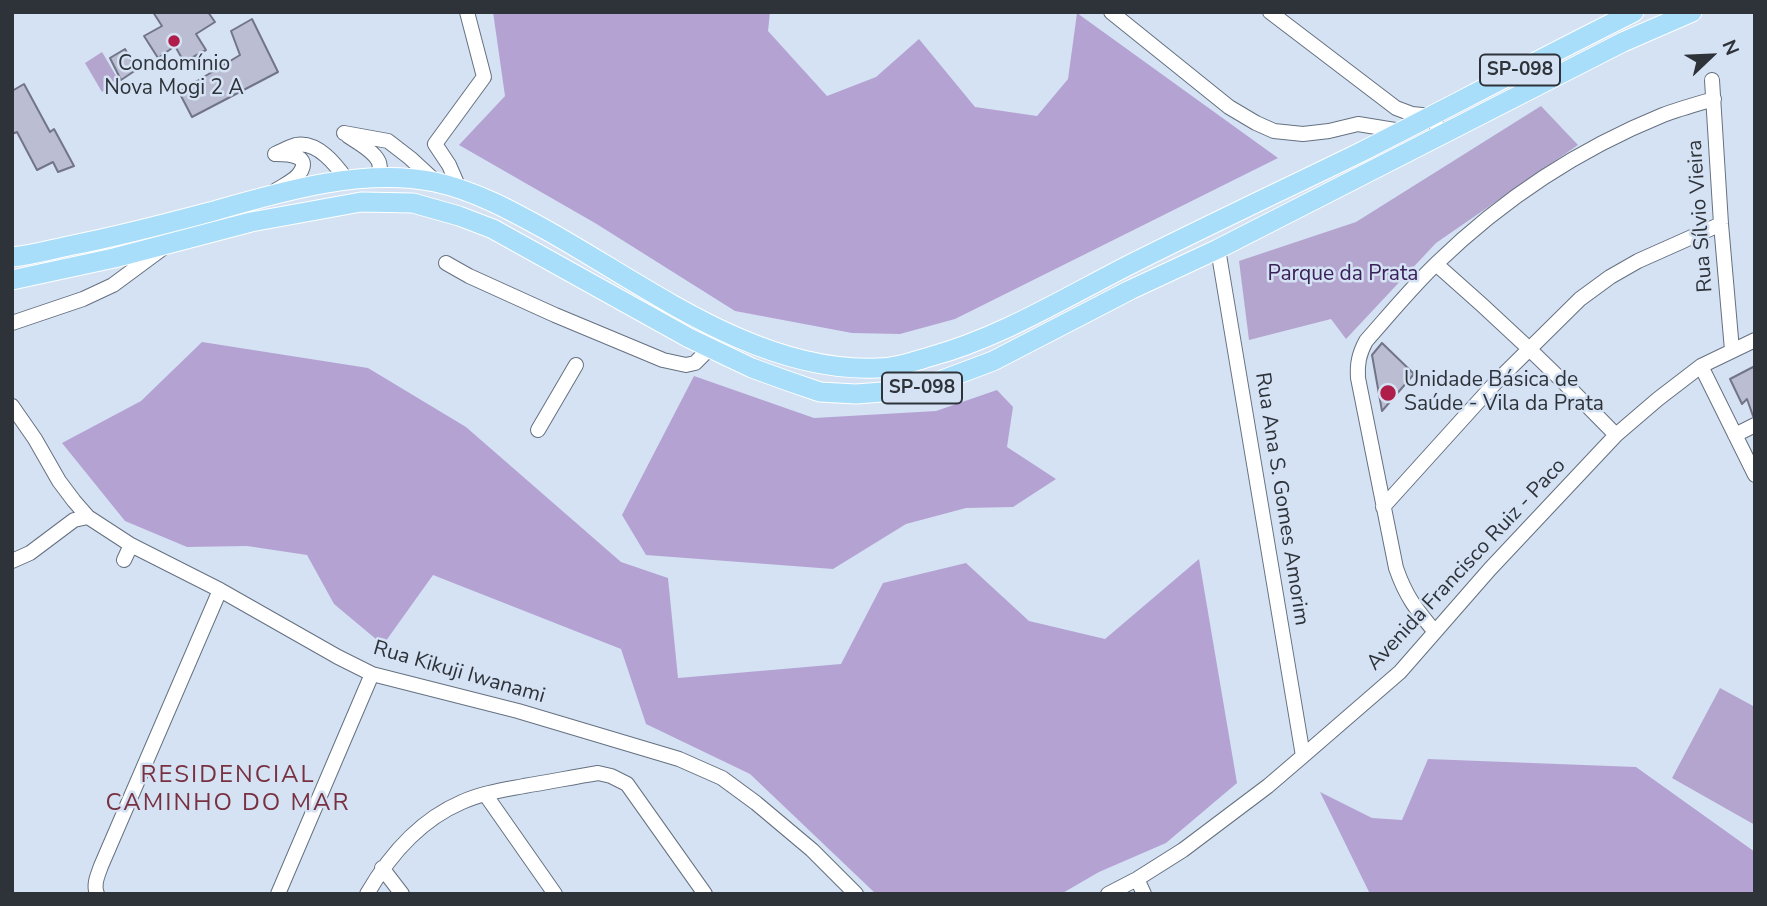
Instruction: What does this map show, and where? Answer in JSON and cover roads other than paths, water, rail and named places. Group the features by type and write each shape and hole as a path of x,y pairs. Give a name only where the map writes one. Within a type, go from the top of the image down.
{"main road":[{"name":"SP-098","path":"12,257 93,241 267,196 347,180 374,177 408,178 459,188 491,201 586,252 671,304 748,342 820,365 882,368 945,353 992,335 1432,116 1634,12"},
{"name":"SP-098","path":"12,280 48,274 251,222 361,202 413,203 492,229 710,348 752,368 820,392 856,394 921,388 993,361 1623,42 1692,12"}],"street":[{"path":"459,188 449,165 435,144 484,77 467,12"},
{"path":"1111,12 1229,107 1275,131 1303,134 1358,124 1401,131"},
{"path":"1270,12 1396,108 1432,116 1441,135"},
{"name":"Rua Sílvio Vieira","path":"1712,80 1732,350"},
{"path":"1435,632 1411,603 1396,568 1358,379 1359,353 1366,341 1436,264 1511,200 1565,164 1642,124 1714,99"},
{"path":"374,177 379,173 378,160 373,153 344,133 388,141 436,182"},
{"path":"267,196 299,173 302,162 299,157 275,154 294,145 312,147 334,163 347,180"},
{"path":"1383,507 1496,382 1580,299 1638,261 1721,224"},
{"path":"12,323 83,299 113,285 170,244"},
{"name":"Rua Ana S. Gomes Amorim","path":"1218,249 1303,756"},
{"path":"446,263 555,315 663,360 686,365 695,363 710,348"},
{"path":"1436,264 1529,349 1616,435"},
{"name":"Avenida Francisco Ruiz - Paco","path":"1108,894 1183,850 1232,814 1400,673 1490,569 1616,435 1701,366 1755,340"},
{"path":"538,430 576,365"},
{"path":"1701,366 1755,475"},
{"name":"Rua Kikuji Iwanami","path":"12,406 36,439 59,481 88,517 131,545 220,590 372,674 518,711 679,759 722,778 812,850 856,894"},
{"path":"1735,435 1755,425"},
{"path":"12,561 30,553 74,520 88,517"},
{"path":"124,560 131,545"},
{"path":"97,894 96,878 220,590"},
{"path":"278,894 372,674"},
{"path":"367,894 382,868 408,840 434,818 460,803 485,793 598,773 627,784 705,894"},
{"path":"485,793 555,894"},
{"path":"382,868 402,894"},
{"path":"1137,879 1144,894"}],"place":[{"name":"Condomínio Nova Mogi 2 A","path":"174,41"},
{"name":"Unidade Básica de Saúde - Vila da Prata","path":"1388,393"}],"district":[{"name":"RESIDENCIAL CAMINHO DO MAR","path":"228,790"}],"park label":[{"name":"Parque da Prata","path":"1343,275"}]}
